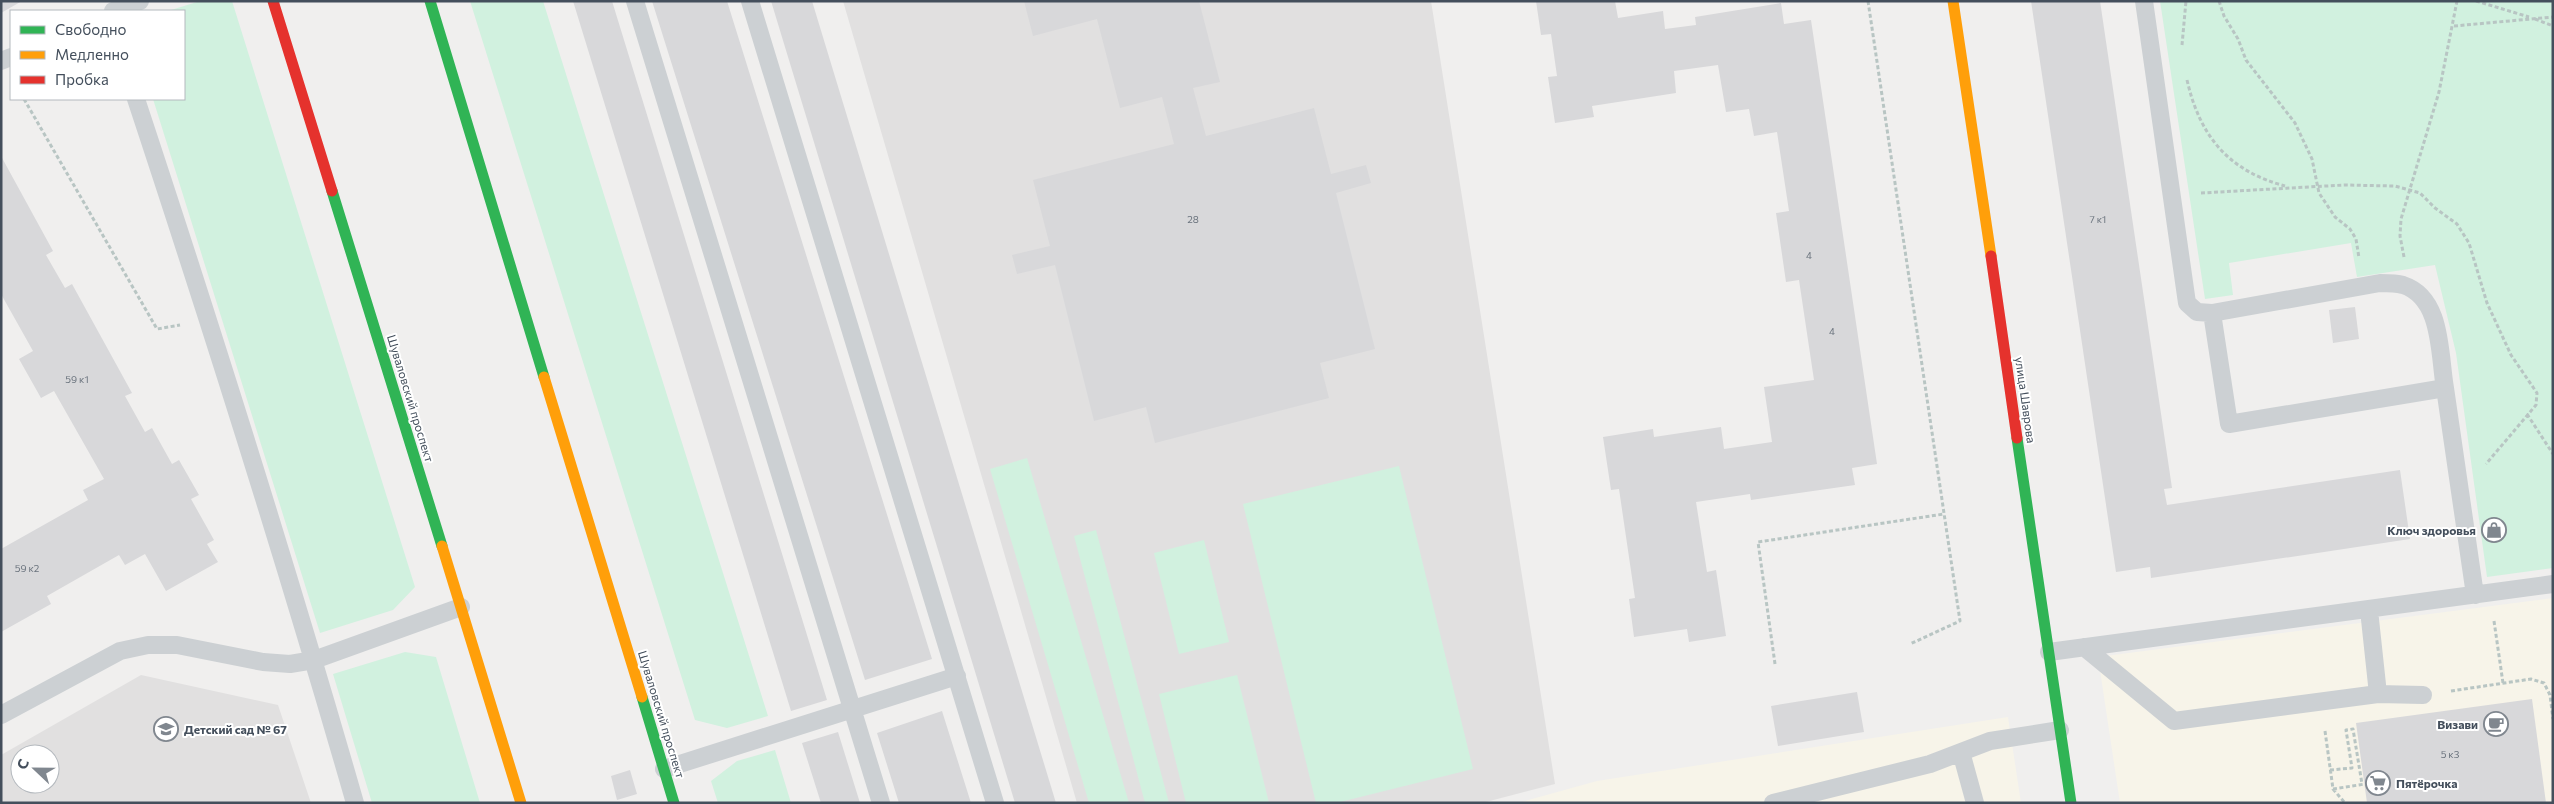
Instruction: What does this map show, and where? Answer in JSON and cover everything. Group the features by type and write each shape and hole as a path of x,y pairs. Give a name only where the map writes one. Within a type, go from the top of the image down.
{"main road":[{"name":"Шуваловский проспект","path":"273,1 521,803"},
{"name":"Шуваловский проспект","path":"430,1 674,803"},
{"name":"улица Шаврова","path":"1953,1 2071,803"}],"lane":[{"path":"116,10 140,1"},
{"path":"635,1 881,803"},
{"path":"750,1 995,803"},
{"path":"2144,1 2187,303 2198,312 2212,313 2380,283 2403,285 2422,296 2433,314 2460,496 2483,594"},
{"path":"136,100 209,319 314,660 355,803"},
{"path":"2212,313 2229,424 2444,388"},
{"path":"2049,652 2553,584"},
{"path":"1,715 120,651 148,645 177,645 263,662 290,664 314,660 461,607"},
{"path":"2369,610 2378,694"},
{"path":"2084,647 2174,721 2378,694 2423,695"},
{"path":"664,769 956,676"},
{"path":"1773,803 1930,764 1990,741 2060,730"},
{"path":"1961,752 1975,803"}],"path":[{"path":"1868,1 1960,620 1910,644"},
{"path":"2181,50 2186,1"},
{"path":"2220,1 2224,16 2238,39 2246,60 2295,123 2312,159 2319,193 2330,210 2350,230 2356,239 2363,286"},
{"path":"2411,289 2400,236 2401,219 2439,92 2454,26 2457,1"},
{"path":"2476,1 2553,26"},
{"path":"2454,26 2553,17"},
{"path":"2186,76 2192,100 2201,122 2230,160 2249,174 2288,187"},
{"path":"25,100 157,329 209,319"},
{"path":"2172,195 2288,187 2395,186 2420,193 2434,208 2456,224 2469,243 2487,303 2511,355 2536,393 2536,405 2460,496"},
{"path":"2527,414 2553,454"},
{"path":"1775,664 1758,542 1944,514"},
{"path":"2483,594 2503,683"},
{"path":"2423,695 2531,679 2544,683 2550,695 2553,719"},
{"path":"2321,701 2333,789 2345,803"},
{"path":"2330,770 2352,768 2346,730 2354,729 2363,784 2333,789"}],"shaded area":[{"path":"843,1 1431,1 1555,784 1482,803 1077,803"},
{"path":"2553,598 2553,803 2120,803 2098,657"},
{"name":"Детский сад № 67","path":"141,675 278,705 311,803 1,803 1,755 10,750 10,794 60,794 60,744 20,744"},
{"path":"2008,717 2021,803 1518,803 1597,781"}],"green space":[{"path":"200,1 232,1 415,587 393,610 320,633 153,100 185,100 185,10 171,10"},
{"path":"470,1 543,1 768,716 727,728 695,720"},
{"path":"2160,1 2553,1 2553,568 2487,577 2456,353 2435,265 2357,277 2351,243 2229,263 2233,295 2205,299"},
{"path":"1027,458 1129,803 1089,803 990,469"},
{"path":"1399,466 1473,769 1336,803 1316,803 1243,504"},
{"path":"1096,530 1169,803 1145,803 1074,536"},
{"path":"1204,540 1229,642 1179,654 1154,553"},
{"path":"405,652 436,657 480,803 372,803 333,674"},
{"path":"1237,675 1269,803 1186,803 1159,694"},
{"path":"775,750 791,803 718,803 711,781 737,761"}],"building":[{"path":"1,1 22,1 1,13"},
{"path":"573,1 612,1 827,700 791,711"},
{"path":"652,1 727,1 932,659 865,680"},
{"path":"771,1 812,1 1056,803 1015,803"},
{"path":"1024,1 1199,1 1220,82 1193,88 1206,136 1314,108 1331,174 1366,165 1371,183 1336,193 1375,349 1320,363 1329,398 1155,443 1146,407 1094,421 1055,265 1017,274 1012,255 1050,246 1033,180 1174,144 1162,97 1120,108 1097,19 1033,36"},
{"path":"1536,1 1615,1 1618,18 1663,11 1665,29 1696,25 1695,17 1781,3 1784,24 1811,20 1877,464 1852,468 1855,485 1751,500 1750,494 1696,502 1707,572 1716,570 1726,636 1689,642 1687,629 1634,637 1629,599 1635,598 1619,489 1611,490 1603,437 1653,429 1654,437 1721,427 1724,449 1772,442 1764,387 1814,380 1799,280 1786,282 1776,213 1789,211 1777,132 1754,136 1749,109 1726,112 1718,65 1674,71 1676,93 1592,106 1594,117 1555,123 1548,77 1557,76 1551,34 1541,35"},
{"path":"2031,1 2100,1 2172,488 2164,489 2167,505 2400,470 2410,539 2151,578 2150,567 2116,572"},
{"path":"1,156 53,251 46,255 65,288 72,284 132,393 125,396 145,432 152,428 172,464 179,460 199,495 191,499 214,540 207,544 218,562 166,591 145,554 125,565 119,555 47,596 51,604 1,632 1,549 88,500 83,490 104,479 54,391 41,398 19,359 33,351 1,294"},
{"path":"2355,307 2359,339 2333,343 2329,310"},
{"name":"Ключ здоровья","path":"2494,522 2500,524 2502,530 2500,536 2494,538 2488,536 2486,530 2488,524"},
{"path":"1857,692 1864,732 1778,746 1771,706"},
{"path":"2532,699 2546,803 2367,803 2356,723"},
{"path":"942,711 971,803 899,803 877,733"},
{"path":"838,732 860,803 821,803 802,743"},
{"path":"630,770 637,794 617,800 611,776"}],"traffic: fast":[{"path":"430,1 544,377"},
{"path":"332,191 442,546"},
{"path":"2017,438 2071,803"},
{"path":"642,697 674,803"}],"traffic: slow":[{"path":"1953,1 1991,256"},
{"path":"544,377 642,697"},
{"path":"442,546 521,803"}],"traffic: jam":[{"path":"273,1 332,191"},
{"path":"1991,256 2017,438"}],"place":[{"name":"Ключ здоровья","path":"2494,530"},
{"name":"Визави","path":"2496,724"},
{"name":"Детский сад № 67","path":"166,729"},
{"name":"Пятёрочка","path":"2378,783"}]}
